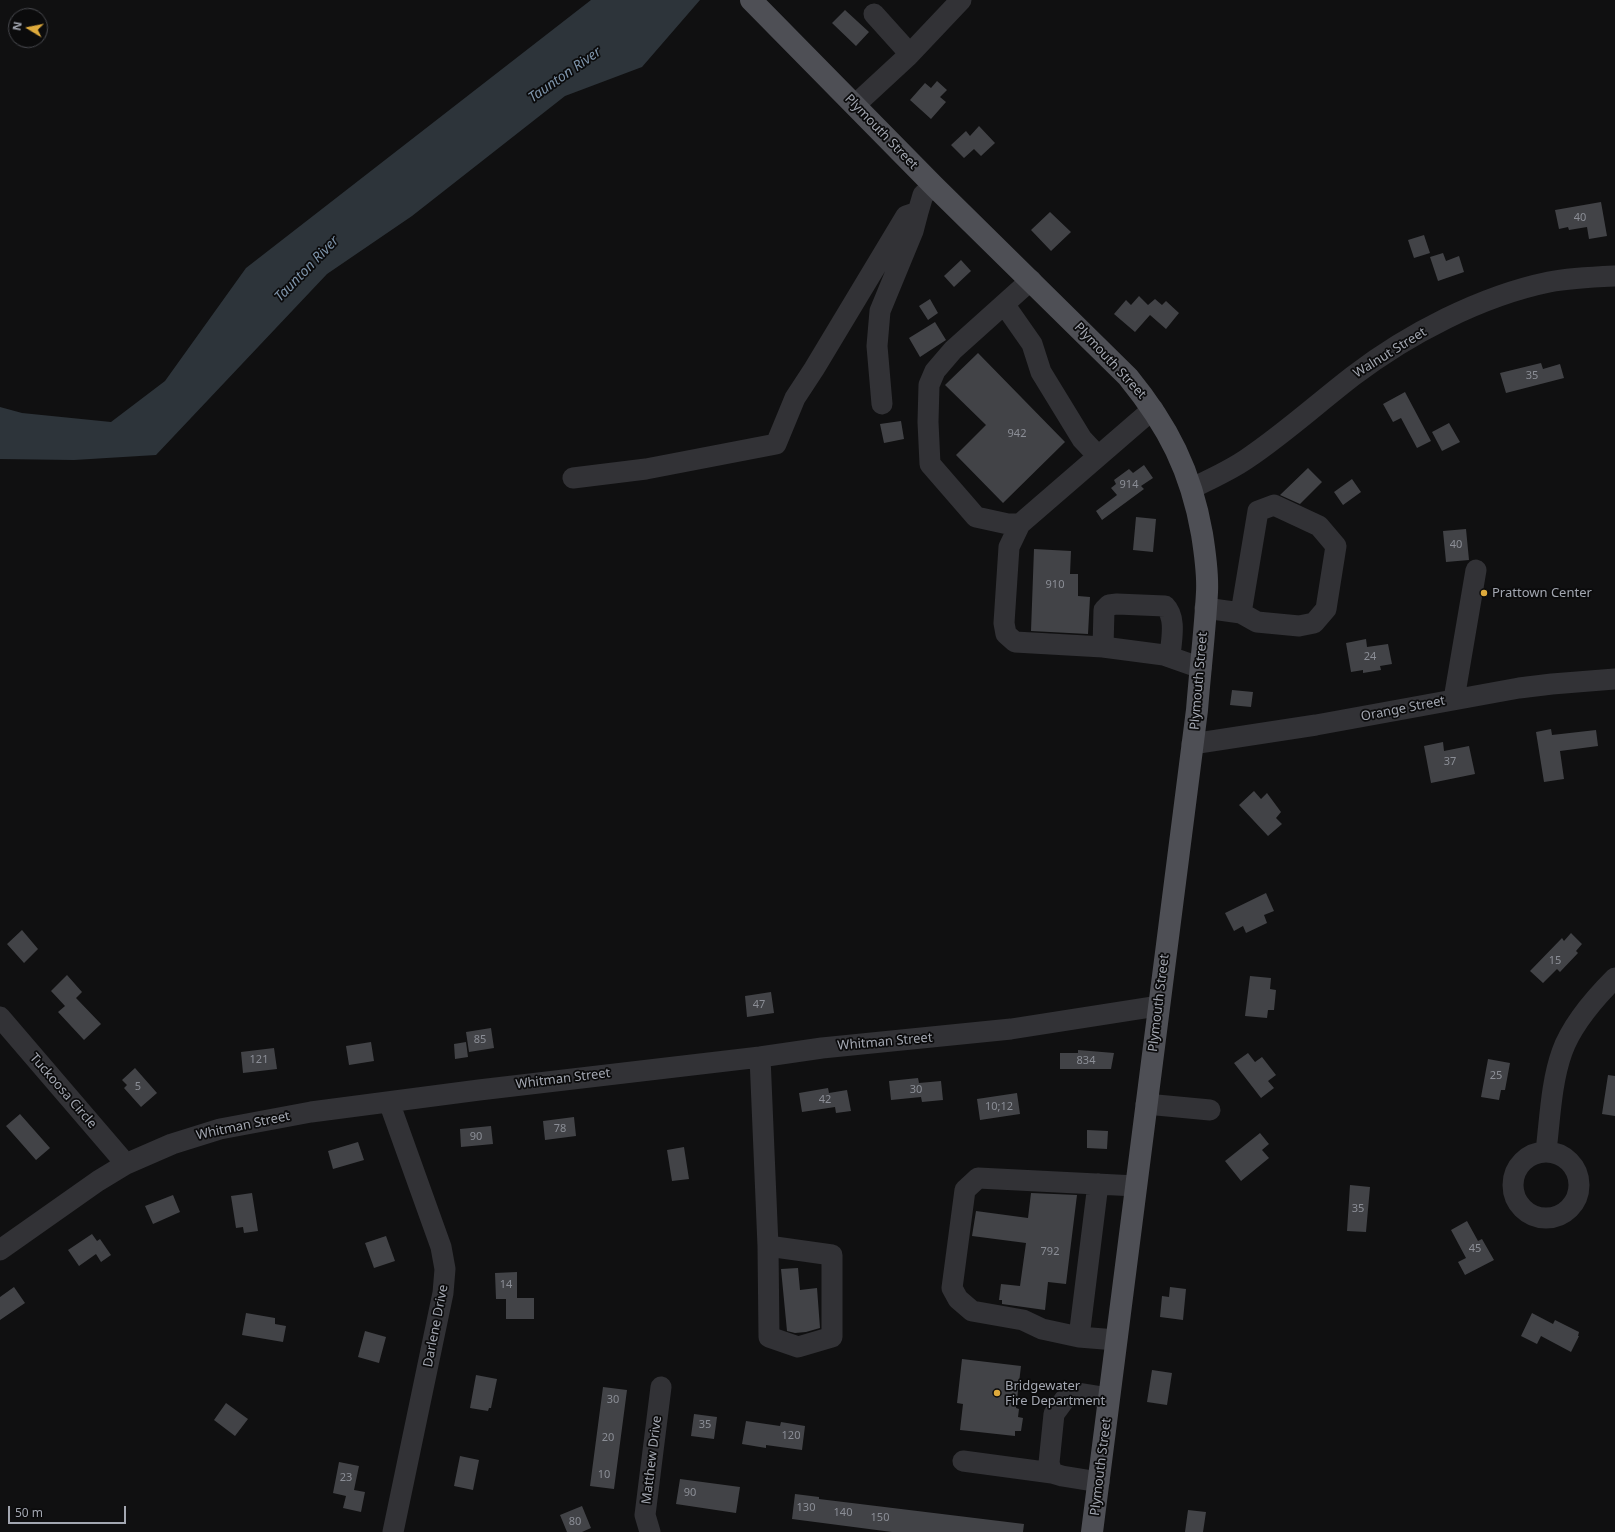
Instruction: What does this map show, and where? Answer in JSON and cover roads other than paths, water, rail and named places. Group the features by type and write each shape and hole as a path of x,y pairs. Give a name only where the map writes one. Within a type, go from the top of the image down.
{"main road":[{"name":"Plymouth Street","path":"751,0 934,186 1128,376 1153,409 1172,442 1192,488 1204,550 1207,591 1197,710 1092,1532"}],"street":[{"path":"855,106 910,54 961,0"},
{"path":"874,14 881,24 910,54"},
{"path":"882,404 877,346 880,311 914,231 918,212 924,195 934,186"},
{"path":"573,478 646,469 776,444 795,398 906,216 918,212"},
{"name":"Walnut Street","path":"1192,488 1247,459 1265,447 1354,375 1380,357 1427,329 1451,317 1509,293 1548,282 1574,278 1615,276"},
{"path":"1020,524 1008,524 976,517 930,464 928,422 929,385 936,371 953,350 1031,280"},
{"path":"1004,304 1032,344 1041,372 1078,432 1098,456"},
{"path":"1153,409 1020,524 1009,547 1004,623 1006,634 1015,642 1102,647 1164,655 1201,668"},
{"path":"1205,608 1241,612 1257,622 1299,626 1314,623 1326,608 1336,546 1319,526 1274,505 1258,512 1241,612"},
{"path":"1454,699 1476,570"},
{"path":"1102,647 1104,610 1110,604 1165,606 1170,611 1172,619 1170,657"},
{"name":"Orange Street","path":"1192,744 1316,725 1454,699 1546,685 1615,679"},
{"path":"1546,1151 1556,1073 1562,1052 1571,1032 1589,1007 1615,978"},
{"name":"Whitman Street","path":"0,1250 98,1181 126,1164 172,1144 220,1129 311,1112 561,1079 760,1057 822,1048 1011,1029 1158,1006"},
{"name":"Tuckoosa Circle","path":"0,1017 126,1164"},
{"path":"760,1057 768,1246 769,1338 798,1347 832,1337 832,1255 768,1246"},
{"name":"Darlene Drive","path":"389,1102 441,1247 445,1269 443,1293 393,1532"},
{"path":"1146,1104 1210,1110"},
{"path":"1116,1340 1079,1338 1042,1330 1023,1320 972,1311 958,1299 952,1288 965,1190 978,1178 1136,1186"},
{"path":"1079,1338 1098,1184"},
{"name":"Matthew Drive","path":"650,1532 646,1515 661,1387"},
{"path":"1052,1473 1049,1463 1054,1414 1065,1399 1078,1393 1109,1398"},
{"path":"964,1461 1052,1473 1099,1482"}],"water":[{"name":"Taunton River","path":"591,0 700,0 642,67 565,96 412,216 327,274 156,455 74,460 0,459 0,407 22,413 111,422 165,381 246,268"}],"place":[{"name":"Prattown Center","path":"1484,593"},
{"name":"Bridgewater Fire Department","path":"997,1393"}]}
